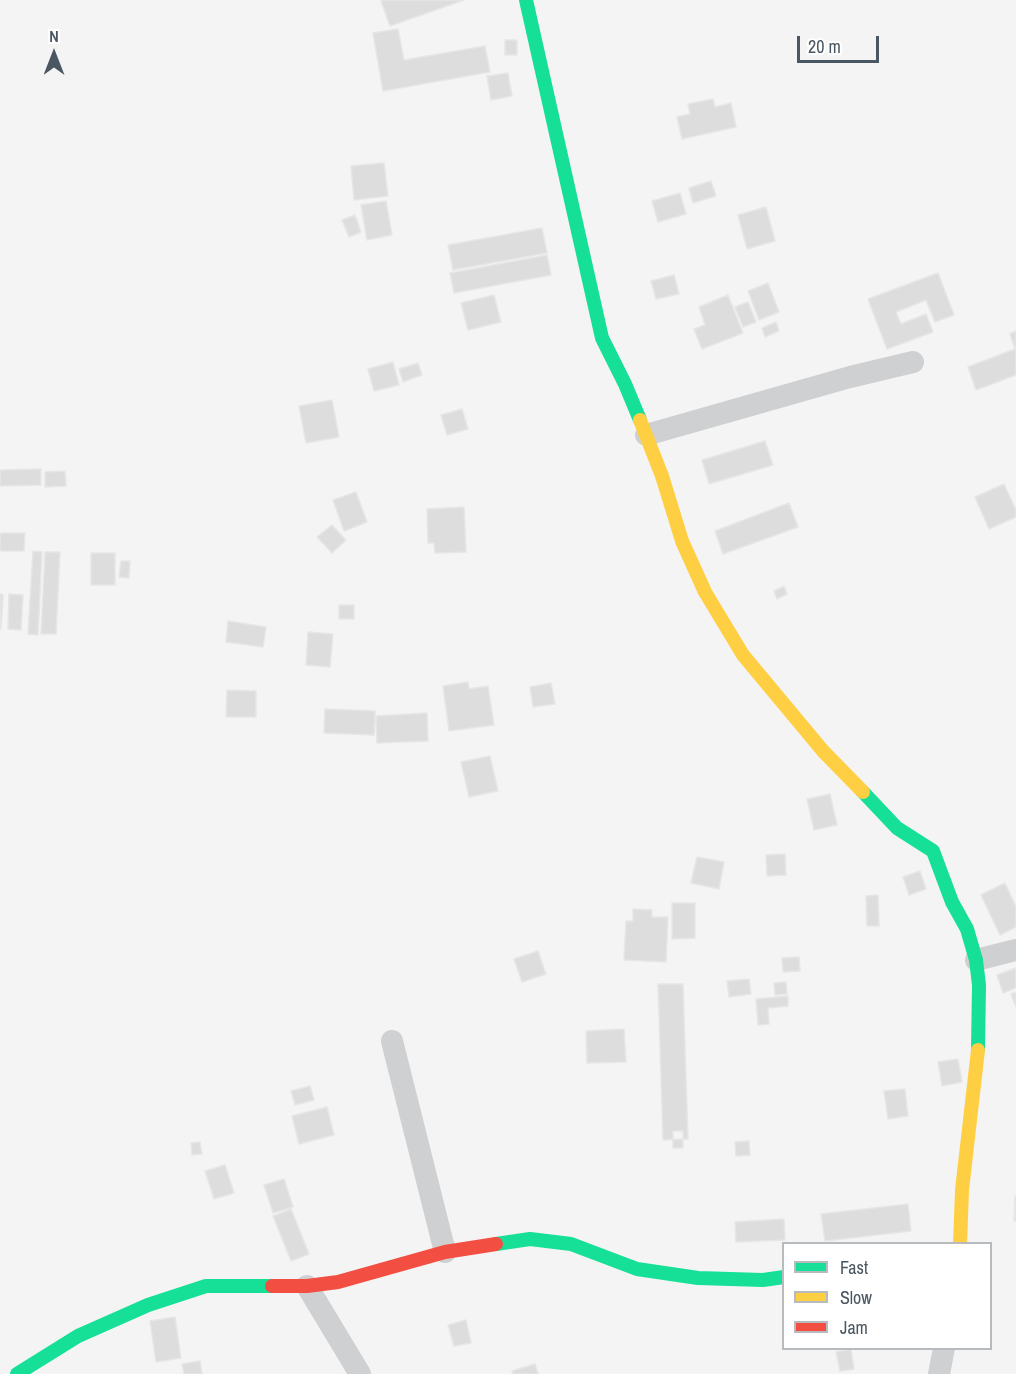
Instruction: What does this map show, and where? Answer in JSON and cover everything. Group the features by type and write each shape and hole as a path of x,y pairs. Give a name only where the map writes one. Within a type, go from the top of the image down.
{"street":[{"path":"526,0 602,338 625,384 646,435 662,476 682,541 705,592 743,655 823,750 897,828 933,851 952,902 967,929 976,960 979,985 979,1040 962,1190 960,1242"},
{"path":"646,435 850,377 913,362"},
{"path":"976,960 1016,950"},
{"path":"392,1041 445,1252"},
{"path":"17,1374 78,1336 148,1305 206,1287 307,1286 338,1282 445,1252 530,1239 571,1244 637,1269 688,1277 763,1280 782,1277"},
{"path":"307,1286 360,1374"},
{"path":"939,1374 944,1350"}],"building":[{"path":"464,0 390,26 381,1"},
{"path":"398,29 404,60 485,46 490,72 383,91 373,33"},
{"path":"505,40 517,40 517,55 505,55"},
{"path":"508,73 512,96 491,100 487,76"},
{"path":"713,99 715,107 731,103 736,127 682,139 677,117 690,114 688,104"},
{"path":"384,163 388,196 354,200 351,166"},
{"path":"711,181 716,196 693,203 689,188"},
{"path":"680,193 686,214 658,222 652,201"},
{"path":"386,201 392,235 367,240 361,205"},
{"path":"766,207 775,241 747,249 738,215"},
{"path":"355,215 361,232 349,237 342,220"},
{"path":"542,228 547,253 453,270 448,245"},
{"path":"547,255 551,275 454,293 450,273"},
{"path":"938,273 954,315 935,322 926,300 896,312 901,324 926,314 933,332 887,349 868,299"},
{"path":"674,275 679,294 656,299 651,281"},
{"path":"768,283 779,312 759,320 748,291"},
{"path":"494,295 501,322 468,330 461,303"},
{"path":"728,295 743,333 702,349 694,329 705,325 699,307"},
{"path":"748,302 756,322 743,327 735,307"},
{"path":"776,322 779,331 765,337 762,328"},
{"path":"1016,331 1016,375 976,390 968,367 1015,349 1010,334"},
{"path":"393,362 399,385 374,391 368,369"},
{"path":"418,363 422,375 403,382 399,369"},
{"path":"332,400 339,437 306,443 299,406"},
{"path":"462,409 468,429 447,435 441,415"},
{"path":"765,441 773,465 709,484 702,460"},
{"path":"41,469 41,485 0,486 0,470"},
{"path":"65,471 66,486 45,487 45,472"},
{"path":"1004,484 1016,510 1016,517 989,529 975,497"},
{"path":"356,492 367,522 344,531 333,500"},
{"path":"789,503 798,527 723,554 715,531"},
{"path":"464,507 466,552 435,553 434,543 428,543 427,509"},
{"path":"332,525 346,540 332,553 317,537"},
{"path":"0,533 25,533 24,551 0,551"},
{"path":"33,551 42,552 38,635 28,634"},
{"path":"45,552 60,552 56,634 41,634"},
{"path":"91,553 115,553 115,585 91,585"},
{"path":"121,561 130,561 129,578 119,577"},
{"path":"784,586 787,594 777,599 774,591"},
{"path":"0,594 3,595 1,629 0,629"},
{"path":"9,594 23,595 21,630 8,629"},
{"path":"339,605 354,605 354,619 339,619"},
{"path":"228,621 266,627 263,647 226,642"},
{"path":"308,632 333,634 330,667 306,665"},
{"path":"468,682 469,689 488,686 494,725 449,731 443,686"},
{"path":"551,683 555,704 533,707 530,687"},
{"path":"227,690 256,691 256,717 226,717"},
{"path":"325,709 375,711 374,735 324,733"},
{"path":"427,713 428,741 377,743 376,716"},
{"path":"490,756 498,791 469,797 461,762"},
{"path":"830,794 837,825 814,830 807,799"},
{"path":"785,854 786,875 767,876 766,855"},
{"path":"697,857 724,862 719,889 691,883"},
{"path":"920,871 926,889 909,895 903,877"},
{"path":"1005,883 1016,907 1016,927 1000,935 981,895"},
{"path":"878,895 879,926 867,926 866,896"},
{"path":"672,903 695,903 695,938 672,939"},
{"path":"633,909 652,910 652,917 668,917 666,962 624,960 626,921 633,921"},
{"path":"538,951 546,974 522,982 514,959"},
{"path":"799,957 800,971 783,972 782,958"},
{"path":"1016,968 1016,988 1003,993 997,975"},
{"path":"749,979 751,994 729,997 727,981"},
{"path":"786,982 787,994 775,995 774,983"},
{"path":"658,984 683,984 688,1139 663,1140"},
{"path":"1016,992 1016,1007 1011,994"},
{"path":"788,996 788,1006 768,1008 769,1024 758,1025 756,999"},
{"path":"624,1029 626,1062 587,1063 586,1031"},
{"path":"958,1059 962,1082 942,1086 938,1062"},
{"path":"310,1086 314,1100 295,1105 291,1091"},
{"path":"905,1089 908,1116 888,1119 884,1091"},
{"path":"327,1107 334,1135 299,1144 292,1116"},
{"path":"673,1131 683,1131 683,1148 673,1148"},
{"path":"749,1141 750,1155 736,1156 735,1142"},
{"path":"200,1142 202,1154 192,1155 191,1143"},
{"path":"225,1165 234,1193 214,1199 205,1171"},
{"path":"284,1179 293,1207 273,1213 264,1185"},
{"path":"1015,1196 1016,1221 1014,1221"},
{"path":"908,1204 911,1231 825,1241 821,1214"},
{"path":"291,1209 309,1254 291,1261 273,1216"},
{"path":"784,1219 785,1240 736,1242 735,1222"},
{"path":"175,1317 181,1358 156,1362 150,1321"},
{"path":"466,1320 471,1343 454,1346 448,1325"},
{"path":"851,1350 854,1369 840,1371 836,1352"},
{"path":"200,1361 202,1374 184,1374 182,1364"},
{"path":"535,1364 538,1374 513,1374 512,1371"}],"traffic: fast":[{"path":"526,0 602,338 640,420"},
{"path":"863,792 897,828 933,851 952,902 967,929 976,960 979,985 978,1050"},
{"path":"496,1244 530,1239 571,1244 637,1269 698,1278 763,1280 782,1277"},
{"path":"17,1374 78,1336 148,1305 206,1286 272,1286"}],"traffic: slow":[{"path":"640,420 662,476 682,541 705,592 743,655 823,751 863,792"},
{"path":"960,1242 962,1190 978,1050"}],"traffic: jam":[{"path":"272,1286 307,1286 338,1282 445,1252 496,1244"}]}
